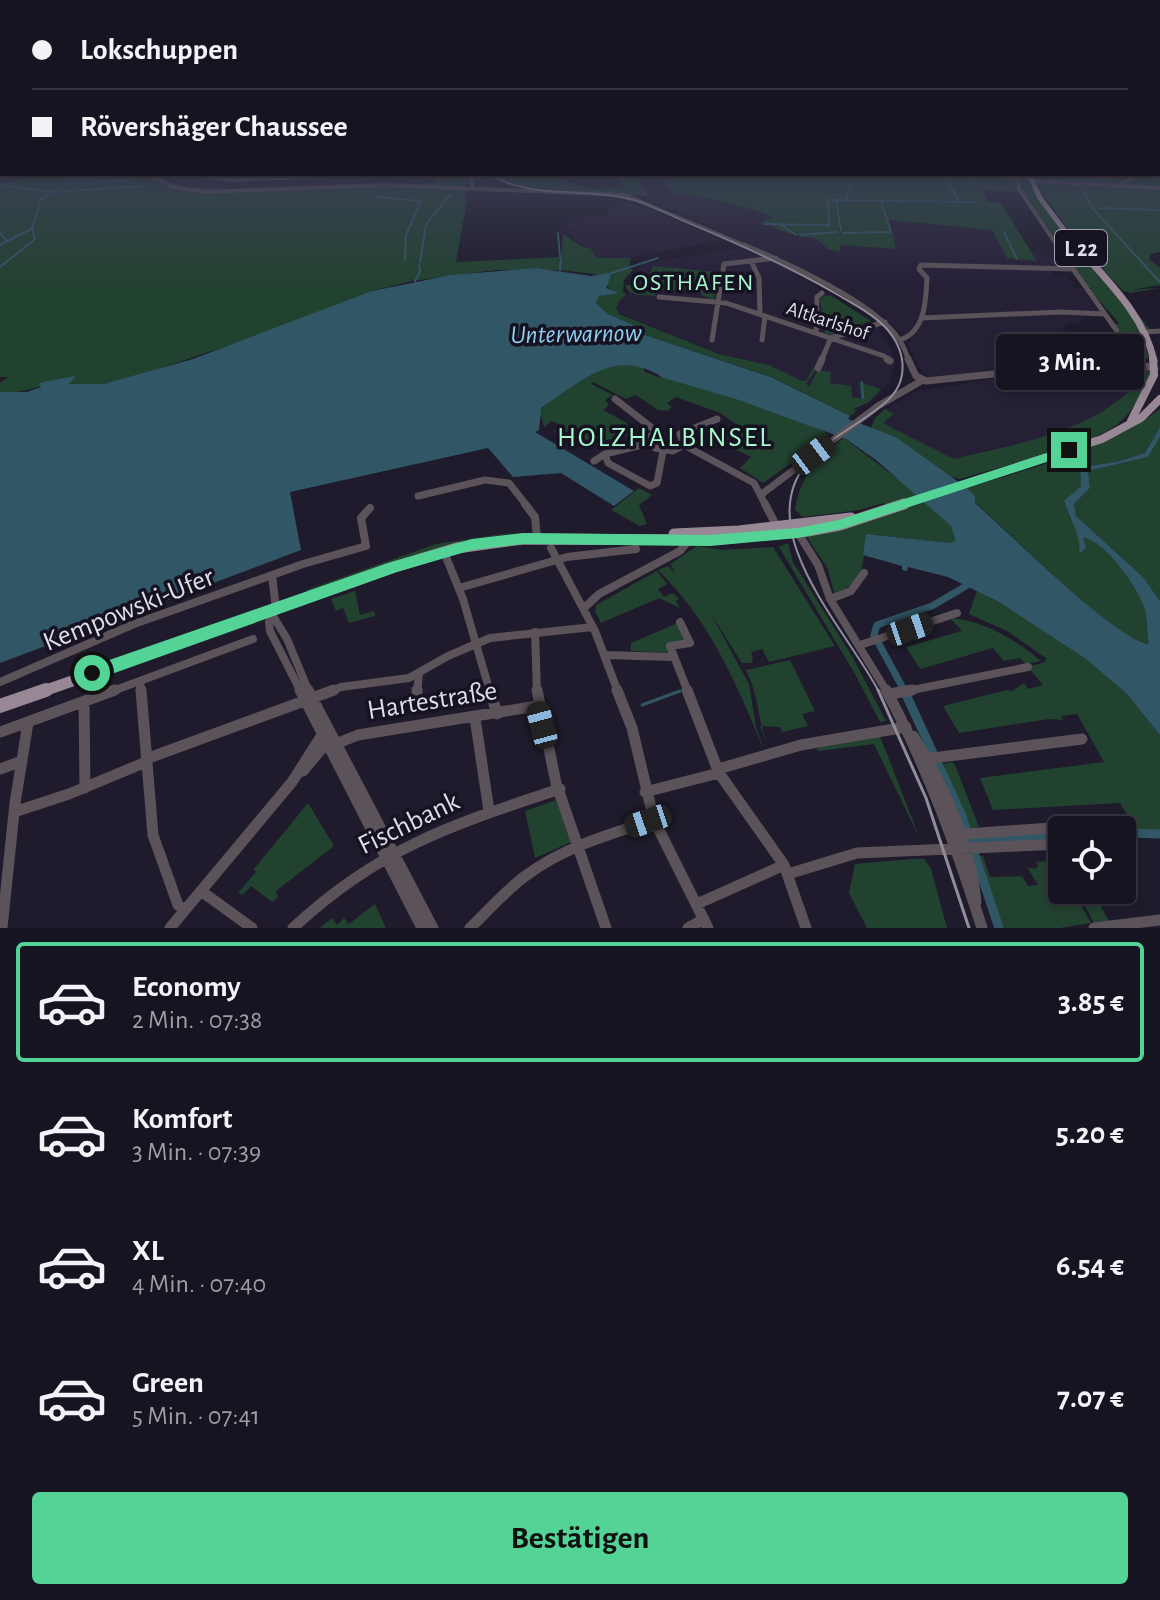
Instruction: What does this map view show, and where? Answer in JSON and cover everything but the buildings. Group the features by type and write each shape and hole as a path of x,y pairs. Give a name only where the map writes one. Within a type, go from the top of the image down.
{"main road":[{"name":"L 22","path":"1044,200 1055,221 1145,332 1158,370"},
{"name":"L 22","path":"1047,200 1059,221 1137,308"},
{"path":"1131,421 1132,413 1158,370"},
{"path":"621,539 774,531 798,533 840,525 1102,439 1141,418 1160,399"},
{"path":"0,706 444,552 485,542 537,538 689,540 774,531 805,522 854,518"},
{"path":"689,540 703,534"}],"street":[{"path":"638,200 776,258 885,322 900,340 915,374 923,380"},
{"path":"1025,200 1118,333 1116,340 1105,347 1106,351"},
{"path":"712,340 724,264 776,258"},
{"path":"751,261 759,278 762,340"},
{"path":"900,340 908,338 927,305 927,278 918,267 926,264 1073,269"},
{"path":"816,333 817,297 822,293"},
{"name":"Altkarlshof","path":"659,297 718,302 884,356 890,361"},
{"path":"921,319 1075,312 1105,314"},
{"path":"818,368 831,338 885,322"},
{"path":"1145,332 1157,331"},
{"path":"762,494 858,422 923,380 1063,367 1106,351 1158,370"},
{"path":"616,402 656,431 649,437 650,443"},
{"path":"717,419 680,434 684,445 747,478 762,494 774,531"},
{"path":"594,461 605,454 650,443 663,451 678,450 684,445"},
{"path":"605,454 608,463 650,486 657,483 663,451"},
{"path":"418,496 485,480 509,483 536,520 537,538"},
{"name":"Kempowski-Ufer","path":"0,682 134,624 272,575 366,546 361,518 370,508"},
{"path":"805,522 798,526 798,533 815,559 830,599 864,644 894,694 906,727 926,759 963,834 977,889 976,904 982,928"},
{"path":"584,608 595,597 680,551 689,540"},
{"path":"551,548 584,608 605,655 632,728 654,820 706,924 688,928"},
{"path":"459,588 556,560 636,549"},
{"path":"444,552 459,588 497,714"},
{"path":"830,599 851,591 864,573"},
{"path":"272,575 275,613 281,622 305,699 325,732 326,746 433,928"},
{"path":"864,644 957,613"},
{"path":"680,622 690,643 670,646 672,657 700,719 718,771 786,870 806,928"},
{"path":"14,812 85,788 305,699 350,684 396,681 419,674 476,643 508,634 569,632 593,627"},
{"path":"535,632 537,706 577,846 606,928"},
{"path":"0,732 253,639"},
{"path":"605,655 672,657"},
{"path":"894,694 1028,667"},
{"path":"417,694 419,674"},
{"path":"140,681 155,847 178,905 185,910"},
{"path":"84,702 85,788"},
{"name":"Hartestraße","path":"326,746 358,735 537,706"},
{"path":"475,718 489,811"},
{"path":"2,928 14,812 28,723"},
{"path":"645,792 801,745 906,727"},
{"path":"926,759 1082,739"},
{"path":"170,928 326,746"},
{"path":"0,769 22,761"},
{"name":"Fischbank","path":"293,928 332,892 388,853 489,811 560,789"},
{"path":"470,928 522,878 577,846 654,820"},
{"path":"963,834 1048,828"},
{"path":"697,904 786,870 857,853 1048,845"},
{"path":"388,853 422,928"},
{"path":"201,891 252,928"},
{"path":"1094,928 1160,920"}],"shaded area":[{"path":"648,200 728,200 773,217 768,225 777,225 794,236 808,235 840,251 840,245 888,220 992,230 1036,260 1030,251 1040,251 1044,257 1062,258 1068,268 1050,269 1055,275 1050,276 1067,277 1075,288 1083,288 1100,312 1087,315 1079,323 1068,323 1061,330 1101,344 1064,363 930,379 921,371 908,344 911,340 875,311 781,258"},
{"path":"626,202 721,240 631,258 597,258 575,240 565,222 574,218 606,215 609,208"},
{"path":"740,248 789,270 876,325 893,353 895,363 890,381 871,403 855,408 823,398 802,381 768,365 719,354 616,312 620,300 630,292 629,285 638,278 630,277 642,264"},
{"path":"1104,355 1147,373 1125,398 1065,432 954,459 882,423 893,414 885,409 917,391 1068,368"}],"green space":[{"path":"0,200 467,200 456,262 561,257 563,234 590,248 597,258 631,258 629,267 633,270 624,280 623,293 627,294 616,309 619,314 719,354 769,365 802,381 806,381 813,368 816,369 806,384 809,387 818,370 831,372 830,383 851,386 852,397 861,398 859,382 881,389 867,403 854,409 856,412 850,416 772,377 639,333 637,327 608,314 596,303 599,296 615,293 605,285 611,276 560,270 495,270 412,281 372,291 281,328 104,384 69,384 71,379 19,392 0,392 0,383 8,377 0,377"},
{"path":"716,200 1000,202 1037,261 1007,258 992,230 889,220 896,249 841,245 840,252 827,249 815,239 761,222 772,217"},
{"path":"1029,200 1041,200 1112,290 1129,313 1149,359 1110,348 1121,340 1115,324 1119,323 1090,290 1093,288 1089,288"},
{"path":"1043,200 1046,200 1063,228 1151,330 1147,330 1053,217"},
{"path":"1048,200 1160,200 1160,252 1151,254 1149,259 1160,268 1160,285 1130,290 1160,288 1131,293 1123,291"},
{"path":"653,266 717,272 714,300 701,295 702,286 696,292 659,289 655,296 629,292 625,285 645,286"},
{"path":"830,295 871,321 831,335 825,333 820,298"},
{"path":"615,360 643,367 645,372 661,378 658,375 661,373 812,423 829,435 812,448 804,444 808,451 763,483 740,468 751,457 715,440 742,428 720,413 676,397 667,403 672,407 667,411 658,410 636,395 626,399 593,382 591,384 613,395 605,400 609,405 603,410 625,422 635,431 633,434 592,443 570,430 561,435 554,432 562,426 552,421 544,427 541,415 539,427 539,410 586,374"},
{"path":"1144,368 1151,373 1145,386 1138,400 1118,424 1086,441 960,479 950,476 896,437 871,428 875,418 885,409 894,414 883,423 954,459 1033,440 1082,422 1126,394 1147,374"},
{"path":"1160,409 1160,427 1145,453 1084,467 1080,471 1081,486 1064,502 1078,534 1079,553 1086,548 1083,536 1092,540 1111,555 1135,587 1144,607 1150,644 1134,638 1088,606 975,502 975,496 967,488 1091,447 1138,424"},
{"path":"1160,437 1160,601 1143,577 1076,516 1074,504 1090,488 1088,471 1148,457"},
{"path":"844,438 916,493 951,526 959,544 866,534 858,578 845,589 834,593 828,569 807,537 892,511 884,503 859,510 803,517 795,510 801,487 812,468"},
{"path":"639,488 652,495 639,505 647,524 640,526 611,510"},
{"path":"529,530 457,543 306,590 436,544"},
{"path":"788,543 793,562 853,658 886,721 880,722 779,547"},
{"path":"697,546 722,550 773,547 835,646 769,662 762,649 751,652 751,663 742,663 711,614 749,684 756,727 765,752 708,632 658,570 668,566 676,574 670,564"},
{"path":"657,571 667,584 658,589 664,597 673,593 679,599 676,601 680,608 659,598 601,623 595,611 596,605"},
{"path":"355,591 360,615 374,611 375,616 349,623 343,608 336,611 331,599"},
{"path":"977,591 1086,659 1127,694 1160,735 1160,830 1136,829 1136,816 1128,816 1120,803 993,810 980,778 1104,762 1077,714 1061,716 1063,720 1049,719 959,733 943,706 1013,691 1024,683 1028,689 1043,685 1028,667 1045,662 1046,658 1007,631 969,614"},
{"path":"950,618 974,622 998,632 1041,661 1026,664 1020,658 1004,661 993,648 920,669 906,647 962,631"},
{"path":"680,622 690,643 670,646 671,653 631,651 631,643"},
{"path":"790,660 815,711 802,714 808,726 782,732 780,727 762,726 754,689 746,670"},
{"path":"880,736 920,839 874,744 818,751 817,748"},
{"path":"952,762 979,827 970,828 943,764"},
{"path":"556,800 571,842 535,858 525,811"},
{"path":"308,803 334,846 276,891 278,897 272,902 251,886 242,895 238,893 256,872 254,869"},
{"path":"979,856 983,856 990,877 1022,876 1028,886 1038,885 1027,867 1035,869 1038,866 1036,862 1048,861 1048,904 1081,904 1091,923 1060,928 1001,928"},
{"path":"924,859 931,869 947,928 867,928 849,893 855,864"},
{"path":"375,904 386,928 320,928 332,918 337,925 344,918 349,924"},
{"path":"1084,904 1100,904 1109,921 1094,923"}],"water":[{"name":"Unterwarnow","path":"536,268 591,276 607,273 611,276 606,288 619,293 599,296 596,303 608,314 638,327 639,333 771,377 850,416 848,419 896,437 967,488 975,496 975,503 1088,605 1134,638 1149,644 1144,607 1135,588 1111,556 1092,541 1083,537 1086,548 1079,554 1077,534 1064,501 1081,486 1080,471 1084,467 1145,453 1160,427 1160,437 1148,457 1088,471 1090,488 1074,504 1076,516 1143,577 1160,601 1160,735 1127,694 1086,659 999,602 948,577 908,567 907,571 902,570 902,566 863,555 866,534 950,543 956,541 951,526 876,460 846,439 736,399 630,366 601,370 541,408 539,430 535,432 634,491 614,506 561,473 513,477 488,448 290,492 301,550 0,663 0,392 27,392 41,387 39,384 43,382 76,376 69,384 104,384 193,359 372,291 451,275"}],"waterway":[{"path":"0,267 35,239 32,228 41,200"},
{"path":"405,260 406,235 421,201 413,200"},
{"path":"420,262 426,224 446,200"},
{"path":"780,224 829,225 828,200"},
{"path":"851,200 975,202"},
{"path":"1088,200 1093,209"},
{"path":"836,201 841,230"},
{"path":"843,233 891,232 881,201"},
{"path":"1100,208 1160,210"},
{"path":"1094,210 1160,282"},
{"path":"764,224 780,224"},
{"path":"780,224 796,235"},
{"path":"0,245 31,229"},
{"path":"800,235 837,232"},
{"path":"1004,232 1017,259"},
{"path":"0,233 7,241"},
{"path":"558,233 560,257"},
{"path":"609,274 658,258"},
{"path":"560,270 561,259"},
{"path":"415,281 420,272 419,265"},
{"path":"862,382 863,398"},
{"path":"904,691 874,635 877,625 932,606 966,586"},
{"path":"642,705 680,691"},
{"path":"904,691 961,814 999,928"},
{"path":"1136,833 1160,834"},
{"path":"973,842 1048,836"}],"tram line":[{"path":"634,200 753,251 840,296 880,322 897,345 902,374 894,393 877,409 824,446 806,464 792,491 790,520 797,550 810,581 879,691"},
{"path":"879,691 926,798 969,928"}],"district":[{"name":"OSTHAFEN","path":"694,282"},
{"name":"HOLZHALBINSEL","path":"665,436"}],"route":[{"path":"92,673 394,567 485,542 578,538 710,540 798,533 840,525 1069,450"}]}
